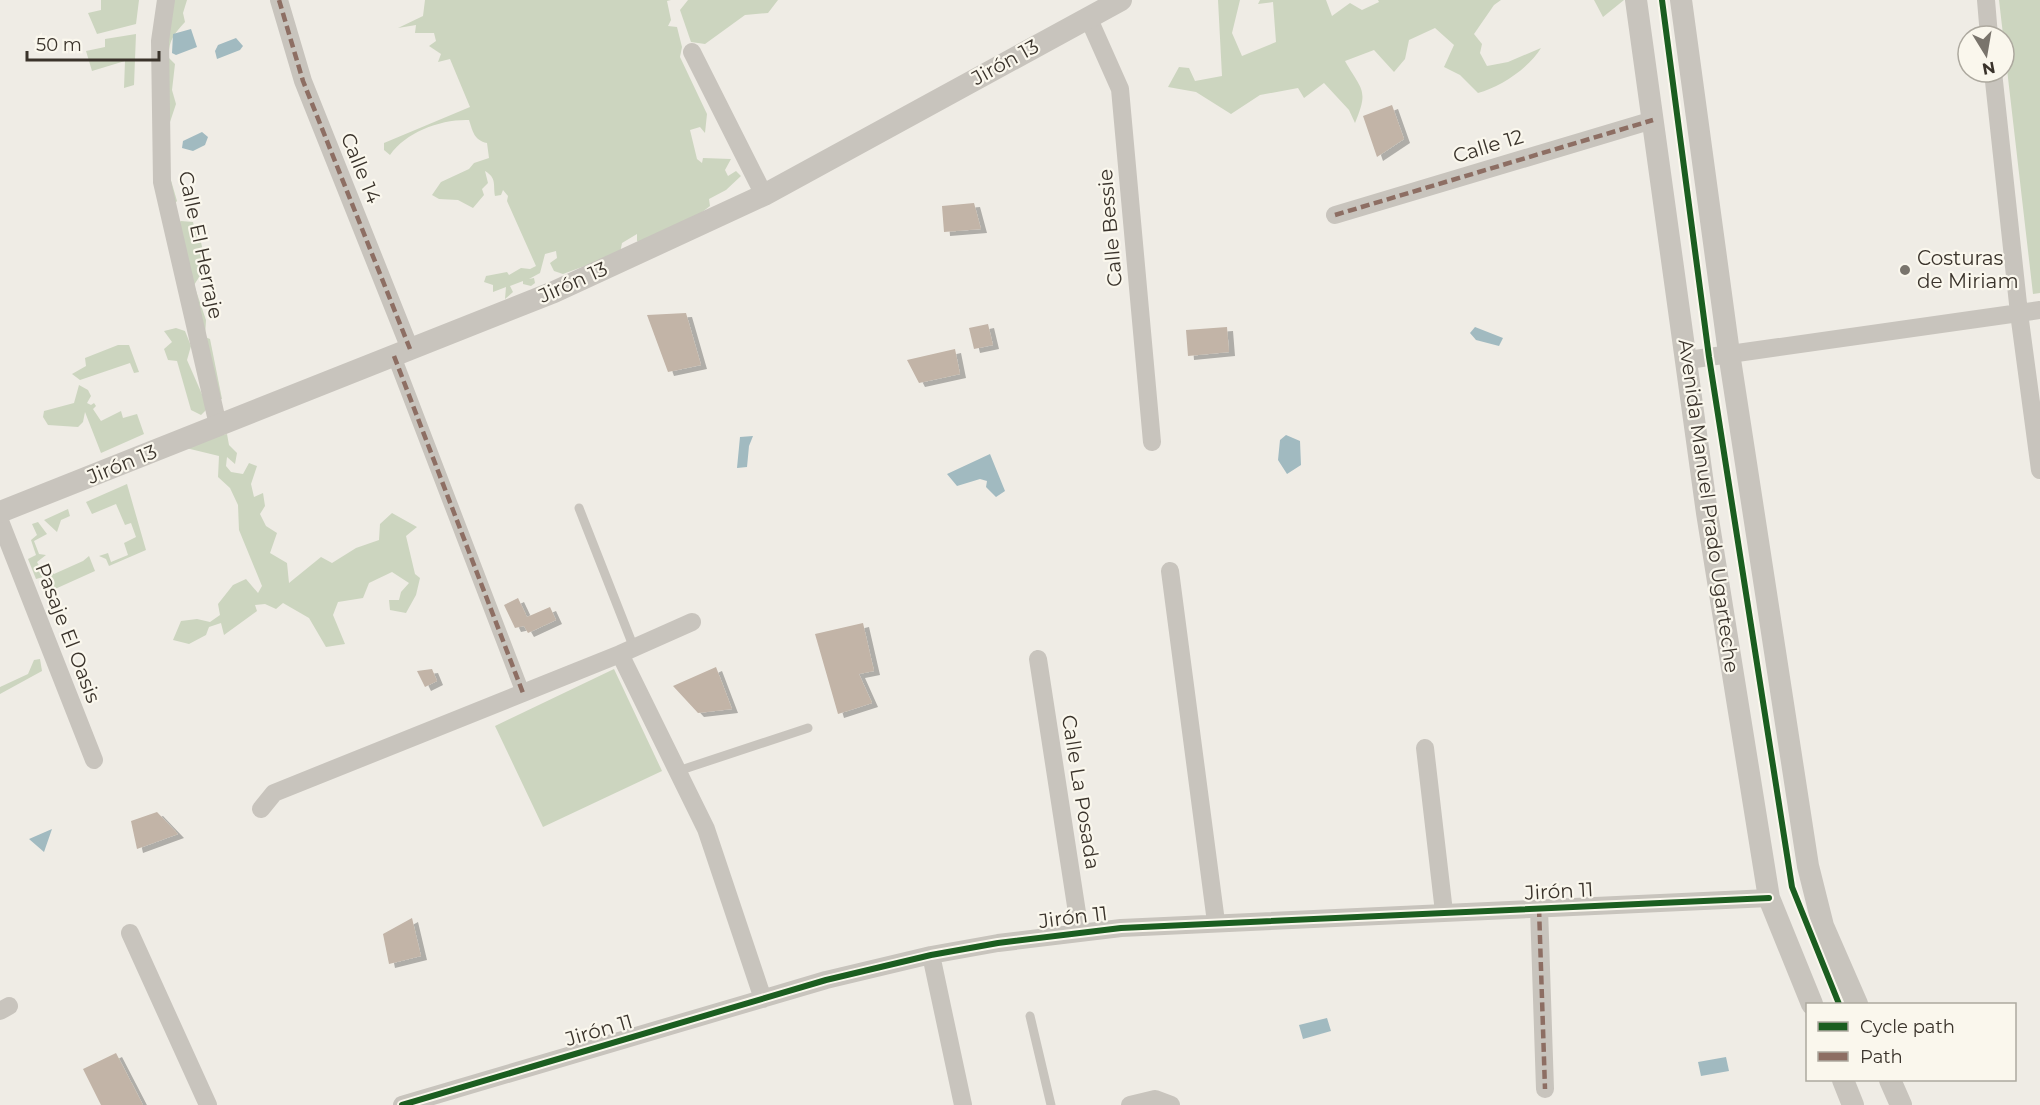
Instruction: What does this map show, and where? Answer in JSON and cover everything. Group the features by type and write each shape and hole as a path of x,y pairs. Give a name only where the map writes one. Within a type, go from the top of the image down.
{"street":[{"name":"Calle El Herraje","path":"166,0 160,41 162,182 218,425"},
{"name":"Calle 14","path":"279,0 303,81 402,352"},
{"name":"Jirón 13","path":"0,512 554,292 764,195 1121,0"},
{"name":"Avenida Manuel Prado Ugarteche","path":"1636,0 1688,360 1707,513 1769,898 1811,1003"},
{"path":"1681,0 1729,353 1808,866 1823,926 1856,1003"},
{"path":"1986,0 1988,24"},
{"name":"Calle Bessie","path":"1088,17 1120,89 1152,442"},
{"path":"692,52 764,195"},
{"path":"1994,84 2019,313 2040,470"},
{"name":"Calle 12","path":"1335,215 1653,120"},
{"path":"1688,360 2040,310"},
{"path":"402,352 523,693"},
{"name":"Pasaje El Oasis","path":"0,521 94,760"},
{"path":"1170,571 1216,922"},
{"path":"261,809 274,793 627,651 692,622"},
{"path":"627,651 678,771 706,829 763,999"},
{"name":"Calle La Posada","path":"1038,659 1080,932"},
{"path":"1425,748 1444,912"},
{"name":"Jirón 11","path":"402,1105 763,999 931,955 1080,932 1216,922 1769,898"},
{"path":"1539,908 1545,1089"},
{"path":"130,933 208,1105"},
{"path":"931,955 963,1105"},
{"path":"1843,1081 1853,1105"},
{"path":"1890,1081 1901,1105"},
{"path":"1130,1105 1155,1099 1171,1105"}],"lane":[{"path":"579,508 627,651"},
{"path":"678,771 808,728"},
{"path":"1030,1016 1052,1105"}],"green space":[{"path":"101,0 139,0 136,24 97,34 88,13 101,10"},
{"path":"172,0 187,0 183,13 185,22 172,38 169,52 169,58 175,64 172,90 176,104 168,128 170,177 177,201 171,208 163,40"},
{"path":"425,0 671,0 667,1 671,20 668,26 677,27 682,47 680,57 707,114 705,133 700,127 690,130 697,159 702,163 703,158 731,159 725,170 728,176 736,171 741,176 726,190 709,199 710,206 687,224 644,245 637,241 637,234 622,243 620,253 563,274 554,271 550,263 557,258 556,251 545,254 540,273 529,279 534,278 535,283 531,286 523,284 523,281 510,286 513,292 505,299 506,287 493,292 493,285 484,282 486,276 507,272 509,275 521,268 530,269 536,266 507,201 508,196 503,190 501,195 495,196 493,179 485,171 488,183 482,189 484,195 473,208 458,200 439,199 432,195 441,182 469,169 474,163 489,158 487,143 477,138 469,120 447,122 425,128 405,140 390,155 384,150 384,143 470,107 450,59 438,62 441,54 429,46 436,41 434,33 415,33 416,25 398,28 423,16"},
{"path":"688,0 778,0 768,13 745,15 705,44 691,42 680,10"},
{"path":"1218,0 1240,0 1232,33 1242,56 1276,42 1273,2 1258,4 1260,0 1326,0 1332,16 1350,3 1362,10 1379,2 1378,0 1501,0 1494,5 1474,34 1482,44 1480,53 1487,66 1508,62 1541,48 1529,63 1513,76 1478,93 1460,75 1444,67 1454,45 1435,28 1409,40 1405,59 1394,72 1374,50 1345,61 1362,90 1362,103 1355,123 1349,110 1324,83 1304,98 1298,88 1260,95 1231,114 1196,92 1168,87 1179,67 1189,68 1195,81 1222,76"},
{"path":"1594,0 1624,0 1603,17"},
{"path":"1999,0 2040,0 2040,293 2033,294 2009,84 2016,84 2016,24 2002,24"},
{"path":"136,34 134,85 124,88 125,61 92,71 86,51 105,47 105,39"},
{"path":"181,221 193,222 195,230 204,227 199,234 205,259 200,262 205,268 194,285 206,320 205,337 210,339 222,399 215,399 175,225"},
{"path":"176,328 185,331 191,346 187,360 208,408 201,415 191,410 177,361 168,360 164,349 172,342 164,331"},
{"path":"118,345 129,345 139,372 134,373 130,363 80,380 72,374 86,366 85,358"},
{"path":"79,385 88,390 91,396 87,403 91,405 94,403 96,406 93,409 101,421 121,411 123,418 137,414 144,434 101,453 85,412 83,422 78,427 48,425 43,417 44,411 74,403"},
{"path":"227,434 229,445 237,453 235,464 227,457 226,466 231,472 243,474 249,463 257,466 251,484 254,497 263,493 265,506 260,514 266,526 277,533 270,553 287,563 289,583 321,557 332,563 356,548 379,540 380,524 392,513 417,527 406,536 415,574 420,578 416,595 406,613 390,610 389,600 399,600 401,592 409,583 392,572 369,583 363,598 338,602 333,615 345,644 326,647 309,618 283,603 276,609 265,604 255,605 257,611 224,635 221,623 209,627 206,635 189,644 173,640 181,621 197,619 210,622 220,615 218,604 233,585 246,579 258,593 262,586 239,530 238,505 230,488 218,477 219,456 186,448 212,437"},
{"path":"127,484 146,550 109,566 106,559 99,556 108,553 111,562 128,555 124,543 136,537 131,523 125,525 116,504 92,514 86,502"},
{"path":"68,509 70,516 61,520 57,532 44,520"},
{"path":"38,522 47,534 34,541 39,554 46,555 37,562 44,575 52,572 54,574 89,556 95,571 55,589 47,576 36,579 28,559 36,555 31,540 37,535 32,524"},
{"path":"40,659 42,671 0,694 0,687 28,674 34,660"},
{"path":"614,669 662,771 543,827 495,726"}],"water":[{"path":"191,29 197,47 176,55 172,53 173,34"},
{"path":"236,38 243,46 240,50 217,59 215,51 218,45"},
{"path":"202,132 208,137 205,145 193,151 182,148 183,141"},
{"path":"1475,327 1503,338 1499,346 1476,340 1470,333"},
{"path":"1286,435 1300,441 1301,465 1287,474 1278,460 1280,440"},
{"path":"753,436 749,446 747,467 737,468 740,437"},
{"path":"990,454 1005,491 996,497 986,487 987,481 980,479 957,486 947,474"},
{"path":"52,829 44,852 29,839"},
{"path":"1327,1018 1331,1031 1303,1039 1299,1025"},
{"path":"1726,1057 1729,1071 1701,1076 1698,1062"}],"building":[{"path":"1392,105 1404,139 1377,157 1363,116"},
{"path":"974,203 981,229 944,232 942,206"},
{"path":"686,313 701,365 668,372 647,315"},
{"path":"988,324 993,345 974,349 969,328"},
{"path":"1227,327 1229,352 1188,356 1186,330"},
{"path":"955,349 960,374 919,383 907,360"},
{"path":"518,598 527,617 550,607 556,620 528,633 524,626 515,628 504,605"},
{"path":"863,623 874,671 859,674 872,703 838,714 815,634"},
{"path":"716,667 732,709 698,713 673,686"},
{"path":"432,669 437,681 425,687 417,671"},
{"path":"157,812 178,834 137,849 131,821"},
{"path":"412,918 421,956 389,964 383,934"},
{"path":"116,1053 143,1105 101,1105 83,1069"}],"marked path":[{"path":"279,0 303,81 410,349"},
{"path":"1335,215 1653,120"},
{"path":"394,356 523,693"},
{"path":"1539,908 1545,1089"}],"cycle path":[{"path":"1662,0 1709,357 1792,887 1839,1003"},
{"path":"402,1105 826,980 931,955 998,943 1121,928 1769,898"}],"place":[{"name":"Costuras de Miriam","path":"1905,270"}]}
